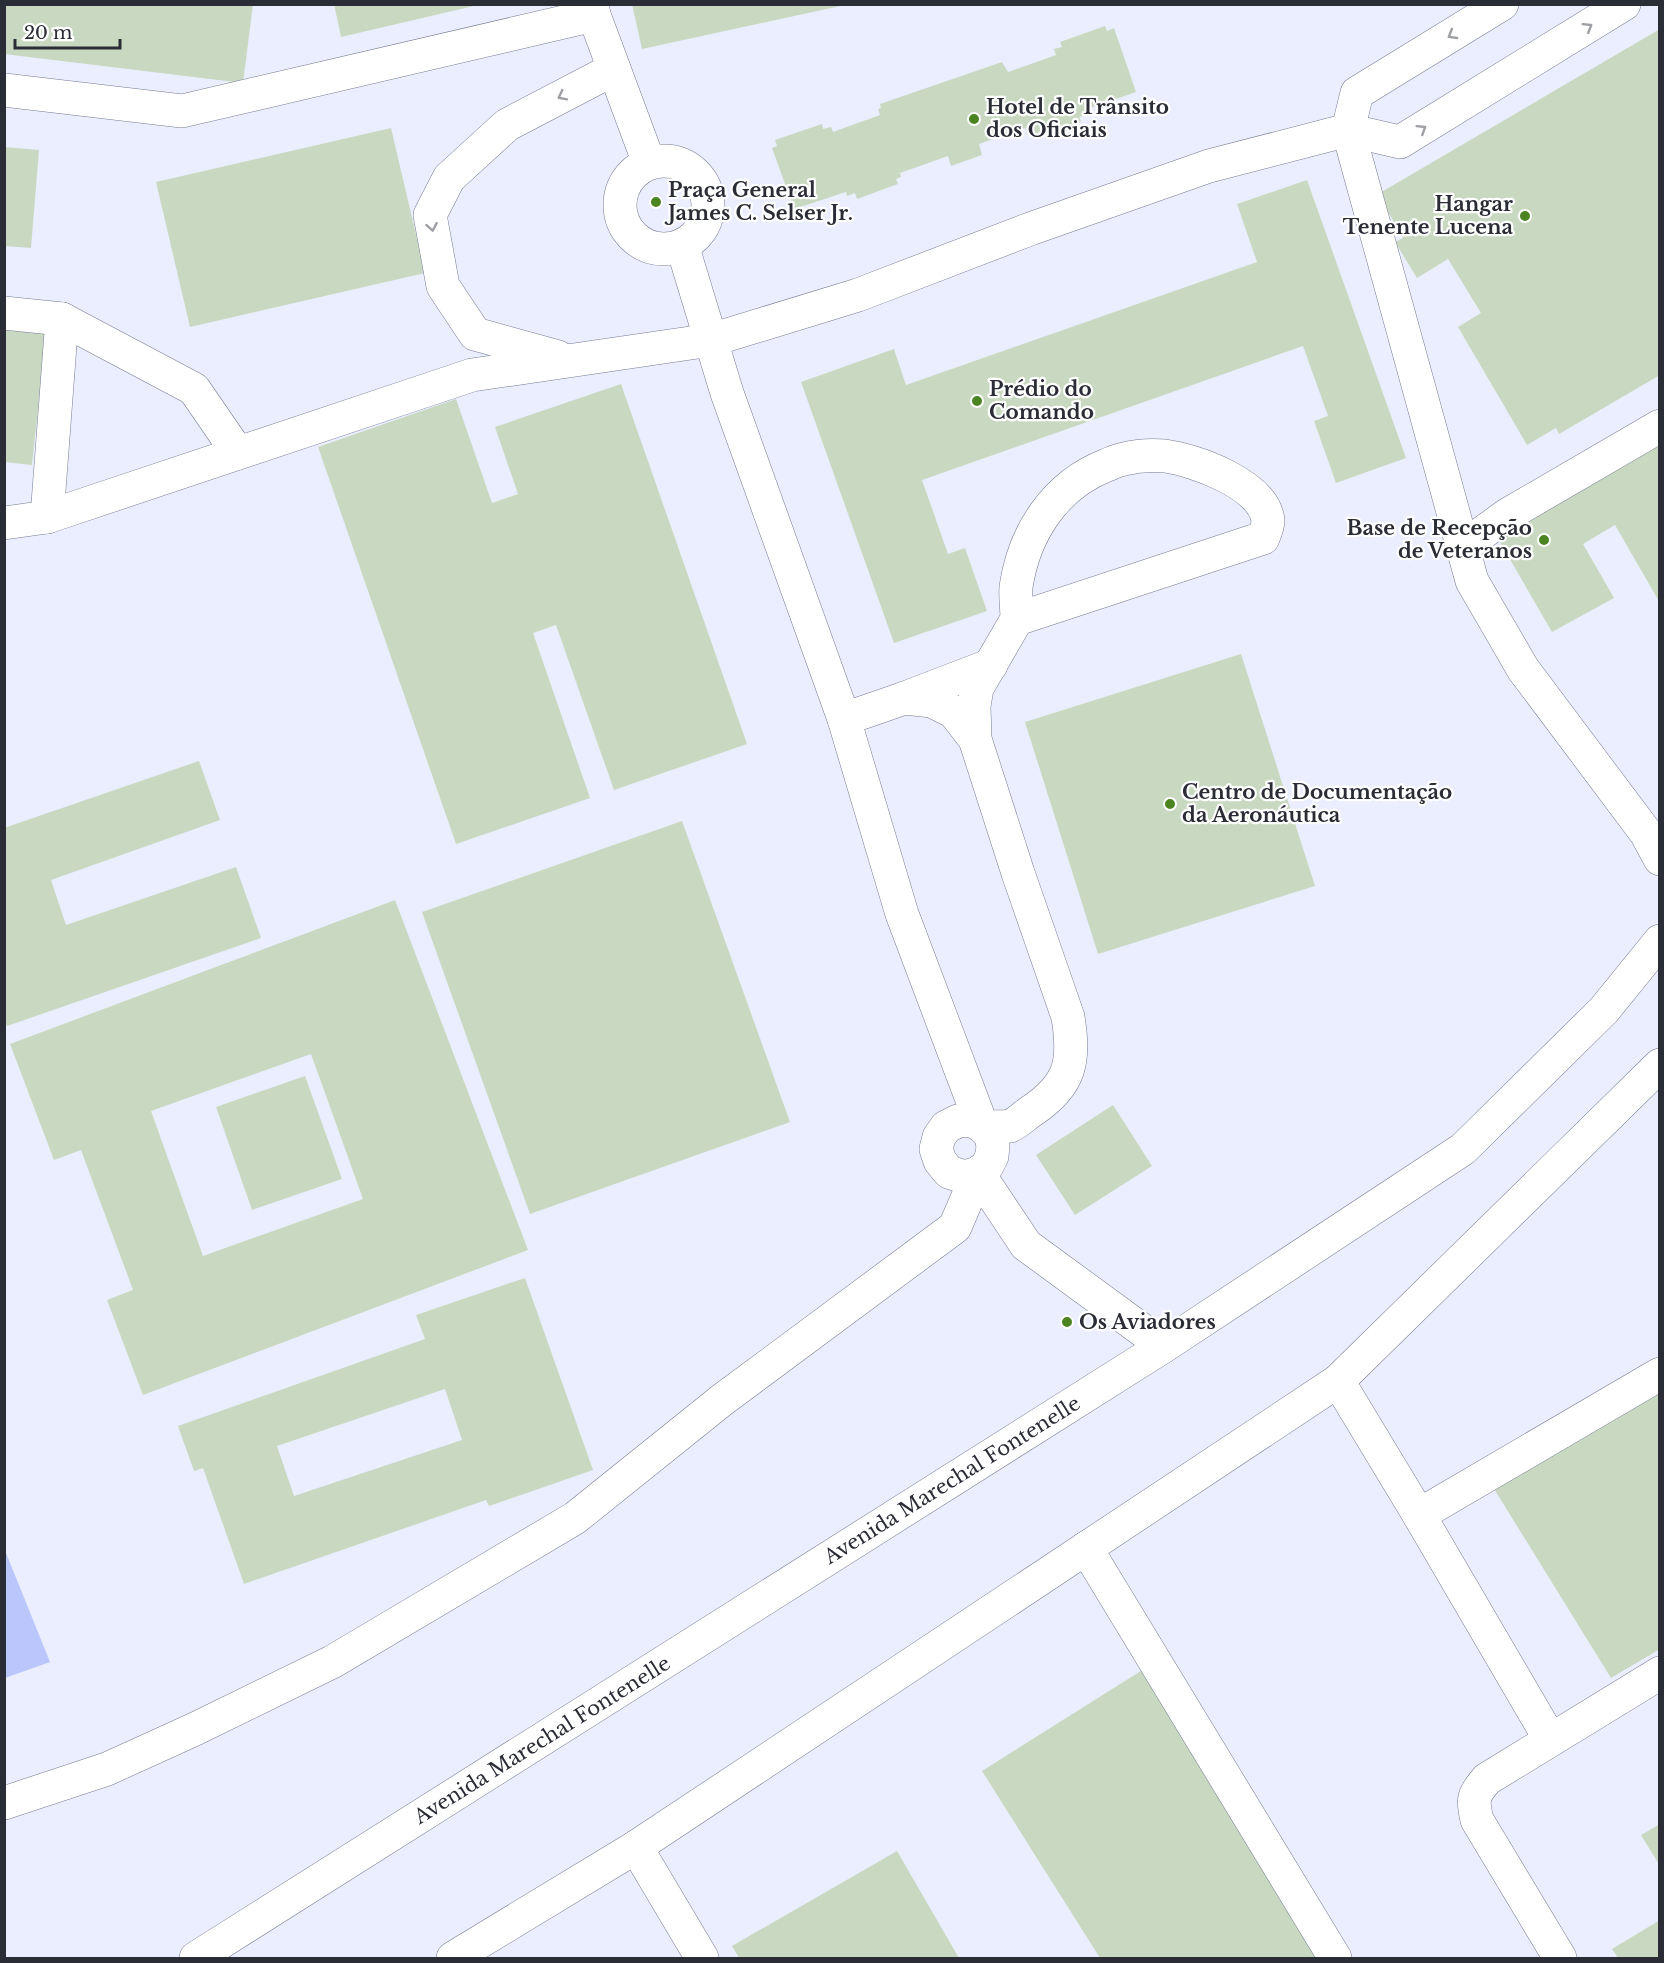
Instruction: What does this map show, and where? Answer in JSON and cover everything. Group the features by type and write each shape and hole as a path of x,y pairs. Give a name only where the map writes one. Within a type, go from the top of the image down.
{"street":[{"path":"1502,4 1357,93 1347,130 1472,581 1523,669 1646,833 1659,859"},
{"path":"4,523 47,517 472,375 711,340 858,295 1030,228 1209,166 1347,130 1400,142 1624,4"},
{"path":"4,90 182,111 593,10 650,163"},
{"path":"570,361 475,334 442,286 430,215 449,178 507,124 614,69"},
{"path":"666,161 683,165 697,174 706,189 709,206 705,222 696,236 682,245 662,249 643,243 628,230 621,211 622,191 633,174 650,163 666,161"},
{"path":"682,245 727,393 844,718 902,914 982,1126"},
{"path":"4,313 63,319 194,389 238,453"},
{"path":"47,517 63,319"},
{"path":"1463,547 1507,515 1659,426"},
{"path":"982,1126 1010,1126 1043,1103 1063,1083 1070,1064 1072,1040 1068,1017 975,739 974,706 977,688 1017,619 1016,590 1023,554 1038,523 1064,490 1093,470 1123,459 1164,456 1207,467 1244,486 1263,504 1268,522 1263,538 1017,619"},
{"path":"844,718 905,698 991,665"},
{"path":"905,698 932,701 954,712 975,739"},
{"name":"Avenida Marechal Fontenelle","path":"196,1959 1164,1346 1463,1149 1604,1010 1659,941"},
{"path":"453,1959 636,1847 1338,1381 1659,1065"},
{"path":"932,1244 943,1216 940,1161 936,1149 939,1137 946,1127 958,1121 971,1120 990,1134 993,1145 992,1156 987,1166 978,1173 964,1177 949,1172 940,1161"},
{"path":"978,1173 1026,1245 1164,1346"},
{"path":"4,1803 107,1769 332,1662 575,1518 722,1400 955,1227 978,1173"},
{"path":"1419,1515 1659,1374"},
{"path":"1338,1381 1550,1739"},
{"path":"1086,1548 1335,1959"},
{"path":"1560,1959 1477,1820 1473,1803 1475,1792 1487,1779 1659,1673"},
{"path":"636,1847 702,1959"}],"shaded area":[{"path":"4,1548 50,1662 5,1678 4,1678"}],"building":[{"path":"4,4 253,4 243,83 4,54"},
{"path":"334,4 478,4 478,5 341,37"},
{"path":"632,4 844,4 845,5 642,49"},
{"name":"Hotel de Trânsito dos Oficiais","path":"1105,26 1107,31 1114,28 1136,92 1085,110 1086,115 1079,117 1081,122 1035,138 1033,131 1027,134 1025,128 979,144 982,155 951,166 948,156 900,173 901,177 896,179 898,184 857,199 855,193 847,196 846,192 794,209 772,148 777,146 775,140 822,124 823,129 831,127 833,132 880,115 878,109 881,108 880,104 1002,62 1008,72 1056,55 1054,49 1062,47 1060,42"},
{"name":"Hangar Tenente Lucena","path":"1660,29 1660,375 1559,434 1556,428 1527,445 1458,327 1481,313 1448,259 1417,278 1395,242 1403,238 1378,194"},
{"path":"391,128 425,273 190,327 156,182"},
{"path":"4,147 39,150 31,248 4,246"},
{"name":"Prédio do Comando","path":"1307,180 1406,458 1336,483 1314,421 1328,416 1303,346 922,480 948,554 965,548 987,611 894,643 801,382 894,349 906,385 1257,262 1237,204"},
{"path":"4,319 47,324 32,465 4,462"},
{"path":"621,384 747,744 614,790 556,625 533,633 590,798 456,844 318,447 456,399 492,503 518,494 495,427"},
{"name":"Base de Recepção de Veteranos","path":"1660,445 1660,603 1615,525 1583,544 1614,598 1552,632 1497,537"},
{"name":"Centro de Documentação da Aeronáutica","path":"1241,654 1315,886 1098,954 1025,722"},
{"path":"199,761 220,820 51,880 66,925 236,867 261,938 7,1026 4,1019 4,828"},
{"path":"682,821 790,1122 530,1214 422,912"},
{"path":"395,900 528,1250 143,1395 107,1300 133,1290 81,1150 54,1160 10,1044","holes":["311,1054 363,1199 203,1256 151,1111"]},
{"path":"305,1076 342,1179 252,1210 216,1107"},
{"path":"1113,1105 1152,1166 1075,1215 1036,1155"},
{"path":"525,1278 593,1470 489,1506 486,1500 244,1584 203,1468 194,1471 178,1426 425,1339 416,1315","holes":["445,1389 462,1440 294,1496 277,1446"]},
{"path":"1660,1382 1660,1649 1611,1678 1491,1484"},
{"path":"1144,1669 1328,1958 1100,1958 982,1771"},
{"path":"1660,1824 1660,1866 1641,1835"},
{"path":"897,1851 959,1958 739,1958 732,1946"},
{"path":"1660,1920 1660,1958 1618,1958 1612,1949"}],"place":[{"name":"Hotel de Trânsito dos Oficiais","path":"974,119"},
{"name":"Praça General James C. Selser Jr.","path":"656,202"},
{"name":"Hangar Tenente Lucena","path":"1525,216"},
{"name":"Prédio do Comando","path":"977,401"},
{"name":"Base de Recepção de Veteranos","path":"1544,540"},
{"name":"Centro de Documentação da Aeronáutica","path":"1170,804"},
{"name":"Os Aviadores","path":"1067,1322"}]}
